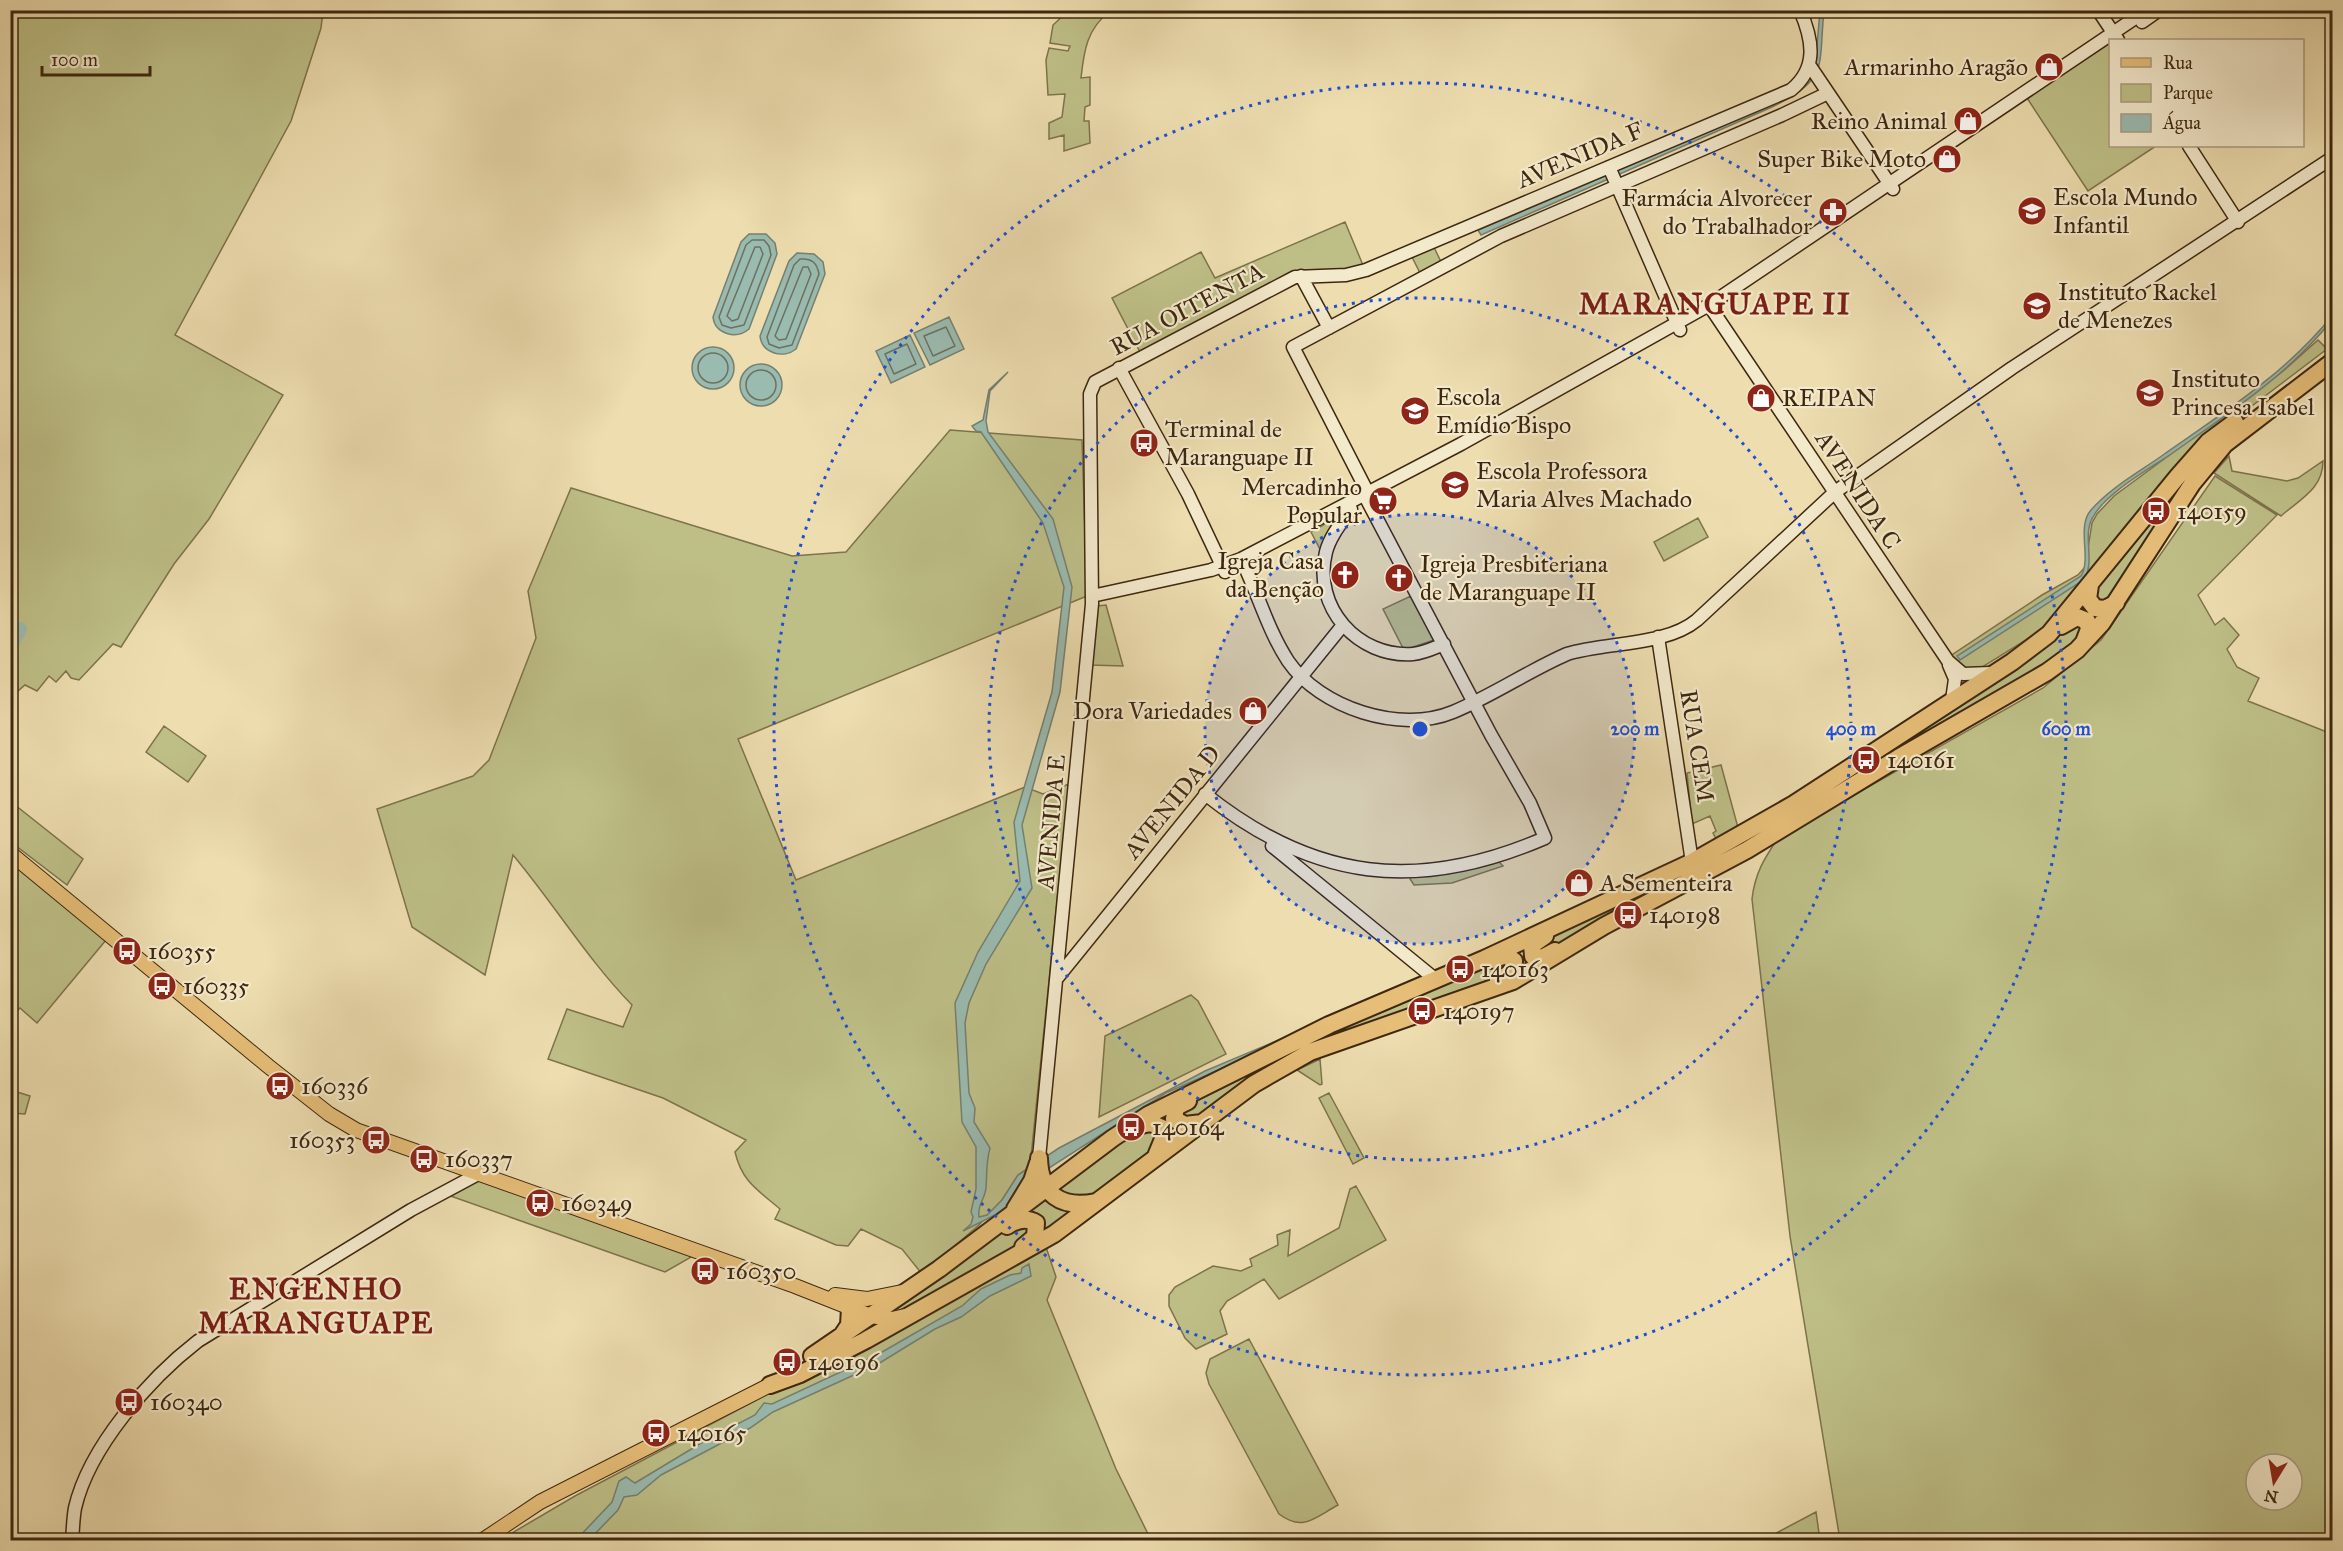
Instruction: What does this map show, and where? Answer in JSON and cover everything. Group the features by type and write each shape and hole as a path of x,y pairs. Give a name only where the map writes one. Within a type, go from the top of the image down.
{"highway":[{"path":"2049,634 2208,442 2332,349"},
{"path":"770,1385 800,1374 1054,1234 1254,1084 1310,1052 1514,981 1605,926 1787,826 1898,758 2047,672 2083,643 2116,603 2192,484 2225,444 2332,362"},
{"path":"2090,585 2088,599 2092,606 2105,609 2116,603"},
{"path":"770,1385 793,1367 914,1288 1010,1218 1042,1175 1083,1162 1148,1115 1385,1001 1692,862 1794,804 2028,651 2071,619 2083,618 2087,621 2089,629 2083,643"},
{"path":"1605,926 1582,935 1544,958 1537,958 1531,952 1532,945 1539,939 1599,910 1619,896"},
{"path":"1385,1001 1413,994 1498,957 1506,956 1514,961 1513,972 1509,976 1417,1013"},
{"path":"1202,1123 1179,1123 1174,1119 1173,1113 1182,1104 1246,1073 1261,1059"},
{"path":"1127,1129 1151,1123 1162,1128 1163,1139 1154,1159"},
{"path":"1042,1175 1056,1198 1073,1204 1096,1202"},
{"path":"939,1269 1012,1222 1026,1219 1036,1224 1037,1232 1030,1242 996,1268"},
{"path":"840,1338 849,1325 850,1308"}],"main road":[{"path":"10,853 268,1066 342,1123 371,1137 480,1173 795,1286 871,1316 892,1318 907,1315"},
{"path":"795,1286 867,1299 914,1288"},
{"path":"483,1540 540,1502 770,1385"}],"street":[{"path":"1800,10 1811,43 1811,68 1892,186"},
{"path":"2098,10 2114,39"},
{"path":"2114,39 2147,10"},
{"path":"2114,39 2159,10"},
{"path":"1678,327 2109,42"},
{"name":"AVENIDA F","path":"1301,276 1346,276 1366,270 1791,90 1811,68"},
{"path":"1248,826 1301,854 1344,866 1408,871 1468,865 1506,854 1545,838 1530,803 1367,497 1293,347 1501,236 1616,183 1782,115 1828,93"},
{"path":"2190,147 2238,222"},
{"path":"1244,565 1278,644 1301,675 1336,701 1390,718 1413,720 1437,717 1567,654 1587,648 1676,633 1697,620 1835,492 2012,369 2332,158"},
{"path":"1609,167 1678,327"},
{"path":"1224,570 1367,497 1678,327 1713,311 1892,186"},
{"path":"1301,276 1329,328"},
{"name":"RUA OITENTA","path":"1095,382 1285,282 1301,276"},
{"name":"AVENIDA C","path":"1713,311 1947,661"},
{"path":"1119,368 1188,494 1224,570"},
{"name":"AVENIDA E","path":"1042,1175 1057,978 1092,600 1090,394 1095,382"},
{"path":"1092,600 1244,565 1351,509 1367,497"},
{"path":"1351,509 1330,539 1324,564 1324,588 1329,603 1343,625 1368,645 1400,654 1422,652 1444,644"},
{"name":"AVENIDA D","path":"1057,978 1343,625"},
{"name":"RUA CEM","path":"1658,637 1692,862"},
{"path":"1947,661 1963,674 1978,675 1994,672"},
{"path":"1947,661 1955,679 1952,700"},
{"path":"1205,794 1248,826 1435,979"},
{"path":"72,1540 75,1508 103,1445 148,1387 177,1357 198,1341 411,1210 480,1173"}],"green space":[{"path":"11,10 323,11 321,28 291,121 175,335 283,395 209,519 174,564 121,647 113,644 79,680 71,678 66,671 56,682 49,676 37,691 25,685 11,697"},
{"path":"1069,10 1110,11 1096,25 1088,41 1084,58 1081,78 1090,77 1090,105 1085,107 1084,121 1089,121 1090,143 1064,151 1064,135 1049,139 1049,123 1062,117 1065,94 1048,95 1046,60 1049,48 1068,51 1070,46 1050,43 1053,25"},
{"path":"2109,44 2109,147 2154,147 2088,191 2027,98"},
{"path":"1345,222 1365,270 1297,276 1142,356 1112,298 1201,252 1215,278"},
{"path":"1431,241 1443,266 1422,277 1409,251"},
{"path":"2318,340 2327,349 2207,440 2059,614 2037,633 1976,671 1965,671 1950,656 2042,595 2078,575 2085,567 2092,523 2097,514 2114,496 2282,372"},
{"path":"950,430 1082,440 1087,596 738,739 796,880 1025,787 1043,794 1069,784 1030,1167 1018,1175 1002,1200 979,1225 922,1274 902,1249 861,1229 848,1246 836,1245 775,1219 780,1209 752,1185 738,1162 735,1152 746,1140 663,1098 548,1059 567,1009 623,1027 632,1005 586,951 513,855 485,975 412,927 377,809 473,776 489,760 536,638 528,591 571,488 792,556 846,552"},
{"path":"2229,456 2232,471 2287,481 2298,478 2323,461 2322,471 2309,493 2281,516 2214,473"},
{"path":"2203,459 2118,599 2099,608 2090,593"},
{"path":"2215,476 2277,515 2198,595 2215,625 2224,618 2239,635 2227,649 2237,667 2259,678 2248,701 2332,734 2332,1540 1840,1540 1790,1236 1752,899 1755,881 1764,860 1778,838 2043,688 2101,640"},
{"path":"1349,510 1323,555 1311,532"},
{"path":"1698,518 1708,537 1664,561 1654,542"},
{"path":"1411,596 1437,639 1404,650 1383,609"},
{"path":"1106,605 1123,666 1090,665 1097,606"},
{"path":"2086,621 2082,642 1747,850 1532,959 1553,930 1720,847 1713,833 1716,831 1710,816 1692,824 1687,773 1721,765 1740,835 2069,622"},
{"path":"164,726 206,756 188,782 146,752"},
{"path":"10,801 83,859 67,885 11,842"},
{"path":"10,862 106,940 37,1023 20,1008 15,1013 11,1009"},
{"path":"1499,862 1503,866 1452,883 1414,885 1410,879 1411,876 1447,874"},
{"path":"1506,956 1509,974 1297,1058 1221,1110 1175,1121 1191,1092"},
{"path":"1191,995 1198,1001 1226,1054 1099,1117 1105,1036"},
{"path":"1320,1059 1322,1084 1320,1085 1297,1070"},
{"path":"14,1091 30,1096 25,1114 11,1113 11,1094"},
{"path":"1329,1093 1364,1158 1353,1164 1319,1098"},
{"path":"1149,1126 1163,1134 1141,1165 1085,1201 1052,1191 1109,1148"},
{"path":"480,1173 700,1252 665,1272 445,1194"},
{"path":"1356,1186 1386,1240 1279,1299 1264,1279 1227,1301 1220,1311 1227,1334 1196,1349 1185,1338 1169,1306 1169,1295 1175,1287 1213,1266 1241,1271 1252,1266 1250,1259 1278,1245 1277,1235 1290,1230 1288,1256 1339,1228 1350,1189"},
{"path":"1047,1196 1081,1209 1037,1240 1043,1228 1012,1220"},
{"path":"1034,1225 1019,1248 910,1311 886,1316 888,1310 1010,1227"},
{"path":"1046,1247 1056,1277 1047,1300 1116,1469 1151,1540 500,1540 575,1496"},
{"path":"1249,1339 1338,1505 1308,1521 1295,1522 1279,1514 1209,1384 1206,1373 1210,1359"},
{"path":"1816,1512 1820,1540 1763,1540"}],"water":[{"path":"1820,11 1824,11 1818,70 1804,88 1791,97 1481,235 1478,230 1796,91 1811,77 1815,68"},
{"path":"749,234 766,234 775,243 777,254 749,329 732,335 718,328 713,317 741,242"},
{"path":"797,253 814,254 823,262 825,274 796,349 786,354 774,353 765,347 760,336 789,261"},
{"path":"2332,316 2332,320 2315,340 2277,376 2214,424 2129,482 2099,508 2090,524 2089,563 2085,579 1960,660 1957,656 2081,576 2085,560 2085,525 2091,510 2099,502 2125,481 2253,391 2295,356"},
{"path":"949,317 964,349 930,365 914,333"},
{"path":"910,335 925,367 891,383 876,351"},
{"path":"713,347 721,348 728,353 733,360 733,376 728,383 721,388 713,389 705,388 698,383 693,376 692,368 693,360 698,353 705,348"},
{"path":"761,364 769,365 776,370 781,377 781,393 776,400 769,405 761,406 753,405 746,400 741,393 740,385 741,377 746,370 753,365"},
{"path":"1008,372 990,391 986,421 988,432 1053,519 1072,587 1060,692 1022,825 1032,888 986,964 969,1003 965,1023 969,1093 975,1108 974,1122 990,1148 986,1188 979,1209 979,1217 987,1215 1002,1200 1018,1175 1059,1148 1205,1071 1397,990 1426,974 1428,978 1166,1093 1027,1182 1007,1209 963,1231 971,1224 973,1217 971,1212 976,1189 976,1147 962,1122 955,1003 978,952 1020,881 1014,822 1052,692 1064,587 1043,523 981,432 976,431 972,426 983,420 989,390"},
{"path":"1029,1264 1031,1276 990,1296 961,1317 935,1329 878,1364 773,1412 750,1428 661,1475 637,1495 624,1497 618,1510 589,1540 576,1540 612,1502 619,1481 626,1477 635,1483 703,1442 755,1415 764,1403 772,1404 877,1355 962,1306 981,1289 1010,1275 1021,1273 1022,1268"}],"waterway":[{"path":"10,648 20,629"}],"place":[{"name":"Armarinho Aragão","path":"2049,67"},
{"name":"Reino Animal","path":"1968,121"},
{"name":"Super Bike Moto","path":"1947,159"},
{"name":"Escola Mundo Infantil","path":"2032,211"},
{"name":"Farmácia Alvorecer do Trabalhador","path":"1833,212"},
{"name":"Instituto Rackel de Menezes","path":"2037,306"},
{"name":"Instituto Princesa Isabel","path":"2150,393"},
{"name":"REIPAN","path":"1761,398"},
{"name":"Escola Emídio Bispo","path":"1415,411"},
{"name":"Terminal de Maranguape II","path":"1144,443"},
{"name":"Escola Professora Maria Alves Machado","path":"1455,485"},
{"name":"Mercadinho Popular","path":"1383,501"},
{"name":"140159","path":"2156,511"},
{"name":"Igreja Casa da Benção","path":"1345,575"},
{"name":"Igreja Presbiteriana de Maranguape II","path":"1399,578"},
{"name":"Dora Variedades","path":"1253,711"},
{"name":"140161","path":"1866,760"},
{"name":"A Sementeira","path":"1579,883"},
{"name":"140198","path":"1628,915"},
{"name":"160355","path":"127,951"},
{"name":"140163","path":"1460,969"},
{"name":"160335","path":"162,986"},
{"name":"140197","path":"1422,1011"},
{"name":"160336","path":"280,1086"},
{"name":"140164","path":"1131,1127"},
{"name":"160353","path":"376,1140"},
{"name":"160337","path":"424,1159"},
{"name":"160349","path":"540,1203"},
{"name":"160350","path":"705,1271"},
{"name":"140196","path":"787,1362"},
{"name":"160340","path":"129,1402"},
{"name":"140165","path":"656,1433"}],"district":[{"name":"MARANGUAPE II","path":"1715,304"},
{"name":"ENGENHO MARANGUAPE","path":"316,1306"}]}
